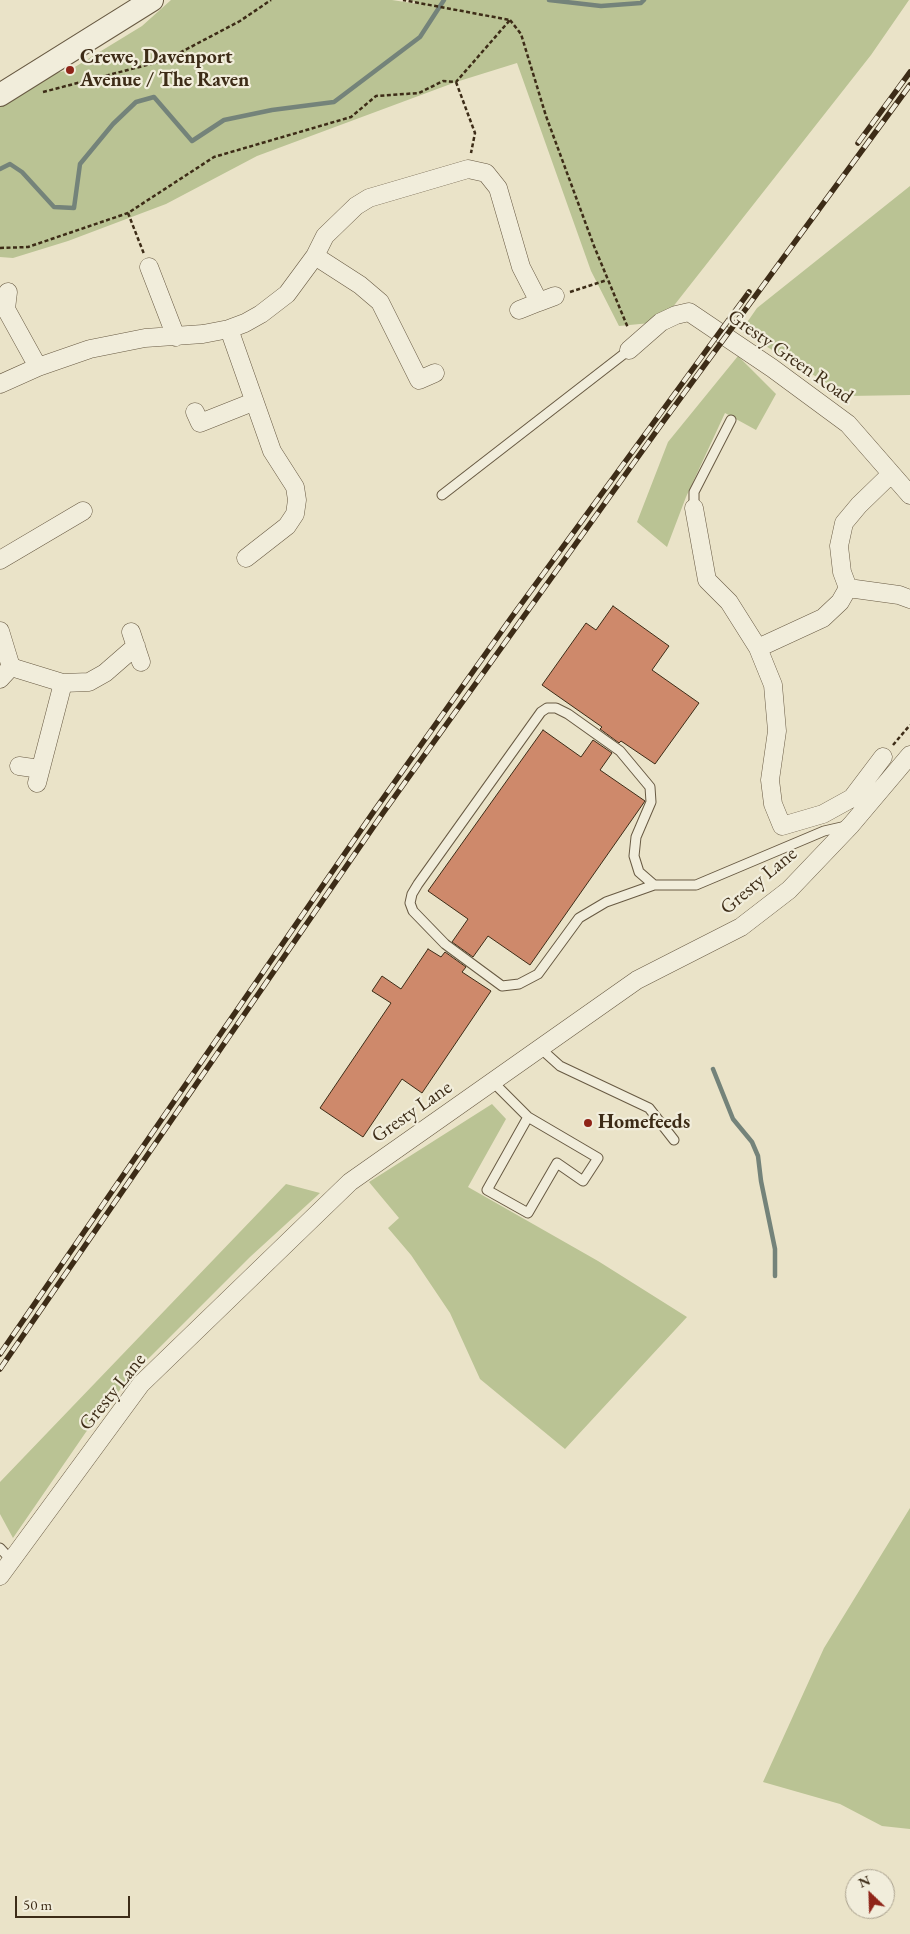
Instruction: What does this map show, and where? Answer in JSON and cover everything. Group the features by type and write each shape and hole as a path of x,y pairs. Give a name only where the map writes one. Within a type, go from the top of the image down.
{"street":[{"path":"0,95 138,4"},
{"path":"0,384 38,367 117,343 229,329 246,323 276,304 297,283 334,225 369,198 468,169 486,173 495,182 520,267 547,299 519,310"},
{"path":"315,256 360,285 380,302 411,383 435,373"},
{"path":"149,266 176,337"},
{"path":"8,292 3,311 38,367"},
{"name":"Gresty Green Road","path":"632,348 661,322 688,312 772,368 848,424 910,495"},
{"path":"229,329 253,402 272,451 295,488 297,500 294,514 287,526 246,558"},
{"path":"200,423 253,402"},
{"path":"848,588 842,572 839,546 844,523 859,505 892,474"},
{"path":"694,508 707,580 729,602 758,648 773,685 777,731 770,780 772,804 782,826 823,814 852,798 882,757"},
{"path":"0,560 82,511"},
{"path":"848,588 898,595 910,599"},
{"path":"758,648 822,618 840,602 848,588"},
{"path":"0,630 6,673 63,683 80,684 97,679 136,647"},
{"path":"18,766 39,776 63,683"},
{"name":"Gresty Lane","path":"0,1576 6,1554 141,1384 350,1182 637,980 742,927 788,890 851,825 910,755"}],"lane":[{"path":"442,494 632,348"},
{"path":"694,508 694,492 731,420"},
{"path":"654,885 639,872 634,856 636,837 651,802 650,787 620,751 568,714 556,708 547,708 541,712 435,861 412,894 410,903 413,911 445,944 502,986 519,984 538,974 579,918 606,902 654,885 696,885 824,832 851,825"},
{"path":"540,1048 560,1066 649,1108 674,1140"},
{"path":"492,1081 528,1117 598,1158 583,1181 557,1163 528,1213 487,1190 528,1117"}],"path":[{"path":"37,93 166,60 240,21 271,0"},
{"path":"403,0 510,20 521,34 546,116 632,348"},
{"path":"456,82 510,20"},
{"path":"0,248 28,248 128,213 214,157 351,117 376,96 419,93 443,81 456,82"},
{"path":"456,82 475,133 468,169"},
{"path":"128,213 149,266"},
{"path":"547,299 607,280"},
{"path":"882,757 910,725"}],"green space":[{"path":"171,0 392,0 418,4 411,0 909,0 871,55 661,322 619,326 591,271 517,63 456,82 257,156 166,204 68,241 13,258 0,257 0,95 30,78 70,70 142,26"},
{"path":"910,186 910,395 848,396 741,331 757,308"},
{"path":"738,356 776,394 756,430 725,413 686,497 667,547 637,522 668,442"},
{"path":"492,1104 506,1119 468,1187 598,1261 687,1317 565,1449 480,1379 450,1313 411,1255 388,1228 399,1218 369,1182"},
{"path":"286,1184 320,1193 250,1257 131,1376 86,1432 13,1538 0,1514 0,1482"},
{"path":"910,1508 910,1829 882,1826 840,1804 763,1782 824,1648"}],"building":[{"path":"613,606 669,646 652,670 699,703 655,764 621,741 619,743 600,729 602,727 542,685 586,623 596,630"},
{"path":"543,730 581,757 593,740 612,753 600,770 645,801 530,965 488,936 473,957 452,942 468,919 428,891"},
{"path":"428,949 441,957 445,952 466,967 462,972 491,991 422,1093 402,1079 363,1137 320,1108 391,1003 372,991 382,976 401,989"}],"waterway":[{"path":"0,169 10,164 22,172 54,207 74,208 80,164 113,124 136,102 154,97 192,141 224,120 272,110 334,102 420,37 444,0"},
{"path":"549,0 601,6 641,3 644,0"},
{"path":"713,1069 733,1119 752,1142 758,1156 761,1181 775,1249 775,1276"}],"railway":[{"path":"858,143 910,72"},
{"path":"0,1369 383,813 663,422 910,85"},
{"path":"0,1354 372,814 511,618 749,292"}],"place":[{"name":"Crewe, Davenport Avenue / The Raven","path":"70,70"},
{"name":"Homefeeds","path":"588,1123"}]}
